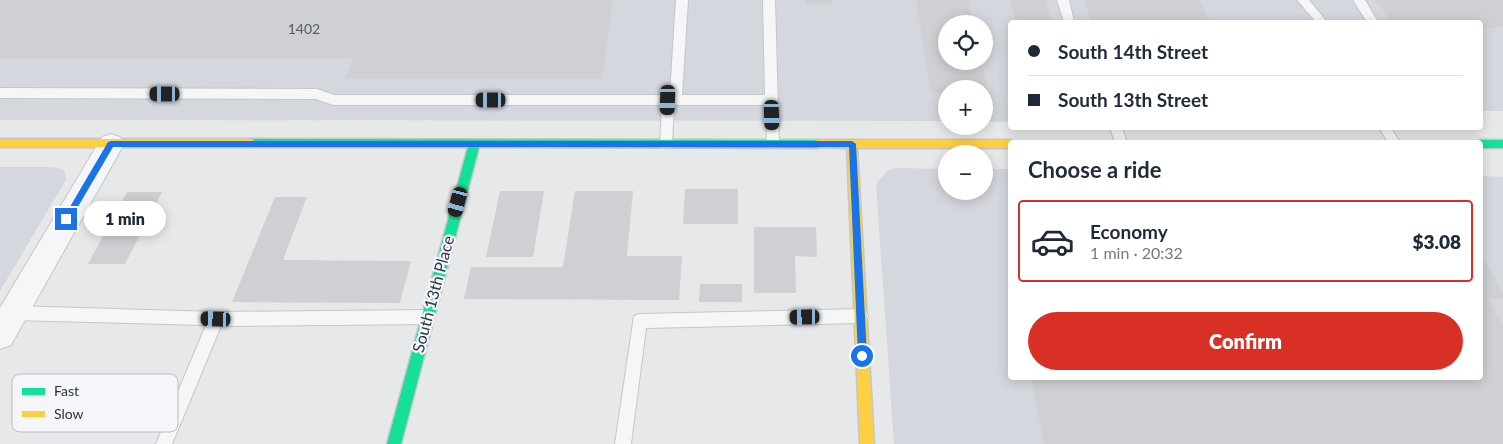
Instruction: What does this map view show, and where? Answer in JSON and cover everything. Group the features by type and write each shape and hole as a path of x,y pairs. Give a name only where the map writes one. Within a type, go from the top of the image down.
{"main road":[{"path":"0,143 474,145 1008,144"},
{"path":"852,144 867,444"},
{"path":"1483,144 1503,144"},
{"name":"South 13th Place","path":"394,444 474,145"}],"street":[{"path":"6,324 111,144"}],"lane":[{"path":"666,144 682,0"},
{"path":"769,0 773,144"},
{"path":"1063,0 1068,20"},
{"path":"1303,0 1320,20"},
{"path":"1359,0 1372,20"},
{"path":"0,93 316,94 333,100 771,100"},
{"path":"6,324 427,316"},
{"path":"623,444 639,321 860,316"},
{"path":"178,410 216,319"},
{"path":"164,444 169,432"}],"shaded area":[{"path":"0,0 1503,0 1503,111 1483,111 1483,20 1008,20 1008,122 993,122 993,80 938,80 938,121 0,120"},
{"path":"0,167 53,167 64,170 66,180 0,291"},
{"path":"895,168 938,169 938,200 993,200 993,169 1008,169 1008,380 1483,380 1483,176 1503,177 1503,444 894,444 876,184 887,171"}],"building":[{"path":"0,0 613,0 602,79 345,79 353,59 0,59"},
{"path":"806,0 832,0 833,5 806,5"},
{"path":"916,0 968,0 971,15 938,15 938,70 983,70 985,80 938,80 938,93 931,93"},
{"path":"1010,0 1045,0 1051,20 1015,20"},
{"path":"1084,0 1199,0 1209,20 1090,20"},
{"path":"1376,0 1503,0 1503,27 1483,28 1483,20 1390,20"},
{"path":"685,189 738,189 738,224 683,224"},
{"path":"500,191 544,191 533,257 486,257"},
{"path":"575,191 633,191 627,256 682,256 679,300 464,299 471,267 563,267"},
{"path":"127,192 162,192 125,264 88,264"},
{"path":"275,197 307,197 283,260 411,261 400,303 232,302"},
{"path":"754,227 816,227 817,257 795,256 796,293 754,293"},
{"path":"1483,258 1503,292 1503,299 1488,299 1503,325 1503,444 1044,444 1031,380 1483,380"},
{"path":"700,284 742,284 742,302 699,302"}],"traffic: fast":[{"path":"252,143 818,144"},
{"path":"1483,144 1503,144"},
{"path":"394,444 474,145"}],"traffic: slow":[{"path":"0,143 252,143"},
{"path":"818,144 1008,144"},
{"path":"852,144 867,444"}],"route":[{"path":"66,219 111,144 852,144 862,356"}]}
